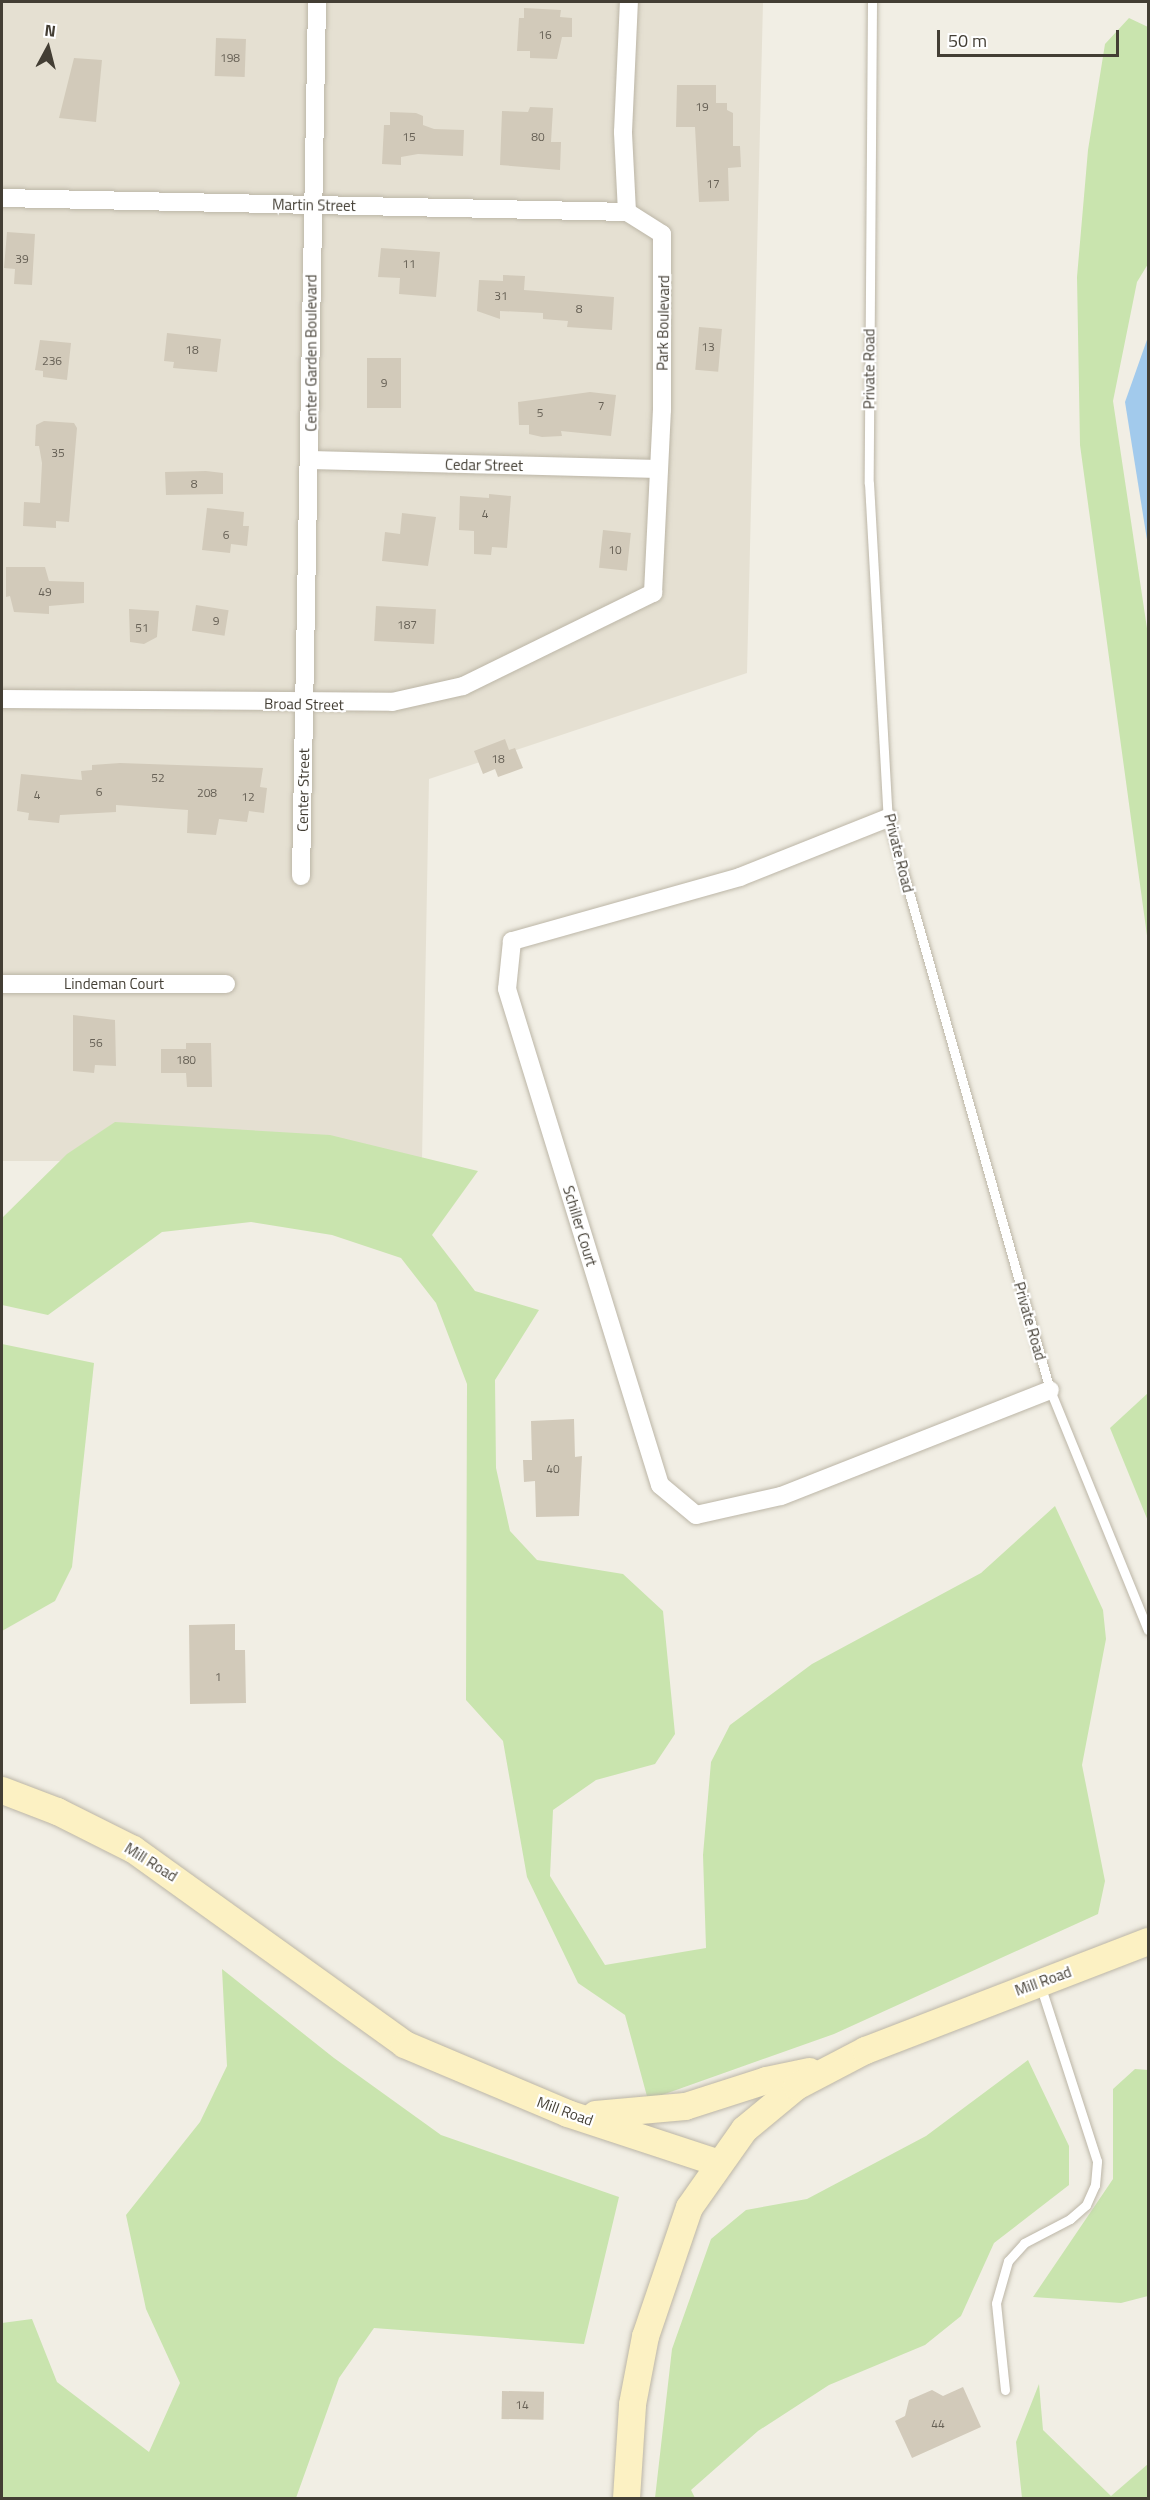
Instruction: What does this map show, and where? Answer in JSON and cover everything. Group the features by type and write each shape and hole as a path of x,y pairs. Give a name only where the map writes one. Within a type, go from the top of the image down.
{"main road":[{"name":"Mill Road","path":"2,1790 57,1811 133,1849 404,2044 567,2113 716,2162 769,2104 829,2067 907,2031 1148,1943"},
{"path":"567,2113 652,2112 715,2098 766,2079 829,2067"},
{"path":"626,2499 632,2404 645,2336 689,2207 716,2162"}],"street":[{"name":"Center Garden Boulevard","path":"305,704 317,2"},
{"path":"627,212 623,132 629,2"},
{"name":"Martin Street","path":"2,198 627,212"},
{"name":"Park Boulevard","path":"591,627 654,593 659,469 662,234 627,212"},
{"name":"Cedar Street","path":"309,460 659,469"},
{"name":"Broad Street","path":"2,699 305,704 392,702 463,686 591,627"},
{"name":"Center Street","path":"301,876 305,704"},
{"name":"Schiller Court","path":"888,818 740,877 512,941 507,989 660,1485 696,1515 781,1496 1050,1390"},
{"name":"Lindeman Court","path":"2,984 226,984"}],"lane":[{"name":"Private Road","path":"872,2 869,483 888,818 1050,1390 1149,1630"},
{"path":"1005,2390 996,2303 1008,2261 1024,2243 1070,2219 1086,2205 1095,2186 1097,2161 1040,1982"}],"shaded area":[{"path":"2,2 763,2 747,673 429,779 422,1161 2,1161"}],"green space":[{"path":"1129,18 1148,27 1148,264 1137,282 1113,401 1148,635 1148,943 1080,445 1077,277 1088,150 1105,44"},
{"path":"115,1122 330,1135 478,1171 432,1235 475,1291 539,1310 495,1380 496,1468 510,1531 537,1560 623,1574 663,1611 675,1734 655,1764 596,1780 553,1810 550,1876 605,1965 706,1948 703,1855 711,1762 730,1725 812,1664 981,1573 1055,1506 1103,1610 1106,1639 1082,1765 1105,1881 1098,1914 834,2034 648,2100 625,2015 578,1983 527,1877 503,1741 466,1700 467,1384 436,1303 401,1258 332,1235 251,1222 162,1232 48,1315 2,1305 2,1218 67,1154"},
{"path":"2,1344 94,1363 72,1567 55,1601 2,1631"},
{"path":"1148,1393 1148,1521 1110,1428"},
{"path":"222,1969 334,2058 441,2135 619,2197 584,2344 374,2328 339,2378 296,2498 2,2498 2,2323 32,2319 57,2382 149,2452 180,2383 146,2309 126,2215 200,2122 227,2066"},
{"path":"1028,2060 1069,2146 1069,2185 994,2243 961,2316 925,2345 829,2385 758,2431 691,2490 695,2498 655,2498 672,2349 711,2239 746,2210 807,2199 926,2136"},
{"path":"1135,2069 1148,2070 1148,2296 1121,2303 1033,2297 1113,2179 1113,2089"},
{"path":"1039,2384 1043,2430 1111,2496 1148,2464 1148,2498 1022,2498 1016,2442"}],"water":[{"path":"1148,337 1148,546 1125,402"}],"building":[{"path":"524,8 561,10 560,17 572,18 572,37 562,37 557,59 530,58 530,51 517,51 519,18 524,18"},
{"path":"216,38 246,39 245,77 215,76"},
{"path":"74,58 102,60 96,122 59,118"},
{"path":"677,85 716,85 716,103 727,103 727,110 733,113 733,146 740,146 741,167 728,168 729,201 699,202 695,127 676,127"},
{"path":"530,107 553,108 551,142 561,142 560,170 500,165 502,111 528,112"},
{"path":"390,112 416,113 423,116 423,125 434,129 464,130 463,156 418,154 401,157 401,165 382,164 384,125 390,125"},
{"path":"7,232 35,234 32,285 14,284 15,269 4,268"},
{"path":"381,248 440,252 436,297 399,294 400,278 378,277"},
{"path":"503,275 525,276 524,290 614,297 612,330 567,327 568,321 543,319 543,313 500,311 500,319 477,311 479,280 503,281"},
{"path":"699,327 722,329 718,372 695,370"},
{"path":"167,333 221,339 217,372 173,368 174,362 164,361"},
{"path":"40,340 71,343 67,380 43,377 43,371 35,370"},
{"path":"367,358 401,358 401,408 367,408"},
{"path":"590,392 616,395 611,436 561,431 562,436 542,437 529,434 529,425 519,425 518,402"},
{"path":"44,421 74,423 77,428 69,522 56,521 56,528 23,526 24,502 40,503 42,463 39,446 35,446 36,425"},
{"path":"165,472 223,473 223,494 166,495"},
{"path":"489,494 511,496 507,548 492,547 491,555 474,554 474,531 459,530 460,496 489,498"},
{"path":"207,508 244,512 243,526 249,526 247,546 231,544 230,553 202,550"},
{"path":"402,513 436,517 428,566 382,561 385,532 400,534"},
{"path":"603,530 631,533 627,571 599,568"},
{"path":"6,567 45,567 49,581 84,582 84,603 49,606 49,614 14,612 10,596 6,597"},
{"path":"196,605 229,610 225,636 192,631"},
{"path":"376,606 436,609 434,644 374,641"},
{"path":"129,609 159,611 157,637 144,644 130,642"},
{"path":"505,739 509,750 515,748 523,768 498,777 495,769 483,774 474,751"},
{"path":"120,763 263,768 260,787 267,788 264,813 249,811 247,822 219,819 216,835 187,833 188,810 116,805 116,812 60,815 59,823 28,820 29,813 17,811 21,774 82,780 81,771 92,770 92,765"},
{"path":"73,1015 115,1020 116,1066 95,1065 94,1073 73,1071"},
{"path":"186,1043 211,1043 212,1087 187,1087 186,1073 161,1073 161,1049 186,1049"},
{"path":"574,1419 575,1457 582,1456 579,1516 536,1517 535,1481 524,1482 523,1460 532,1460 531,1421"},
{"path":"235,1624 235,1650 245,1650 246,1703 190,1704 189,1625"},
{"path":"963,2387 981,2427 912,2458 895,2421 905,2416 909,2400 932,2390 943,2396"},
{"path":"502,2391 544,2392 544,2420 502,2419"}]}
